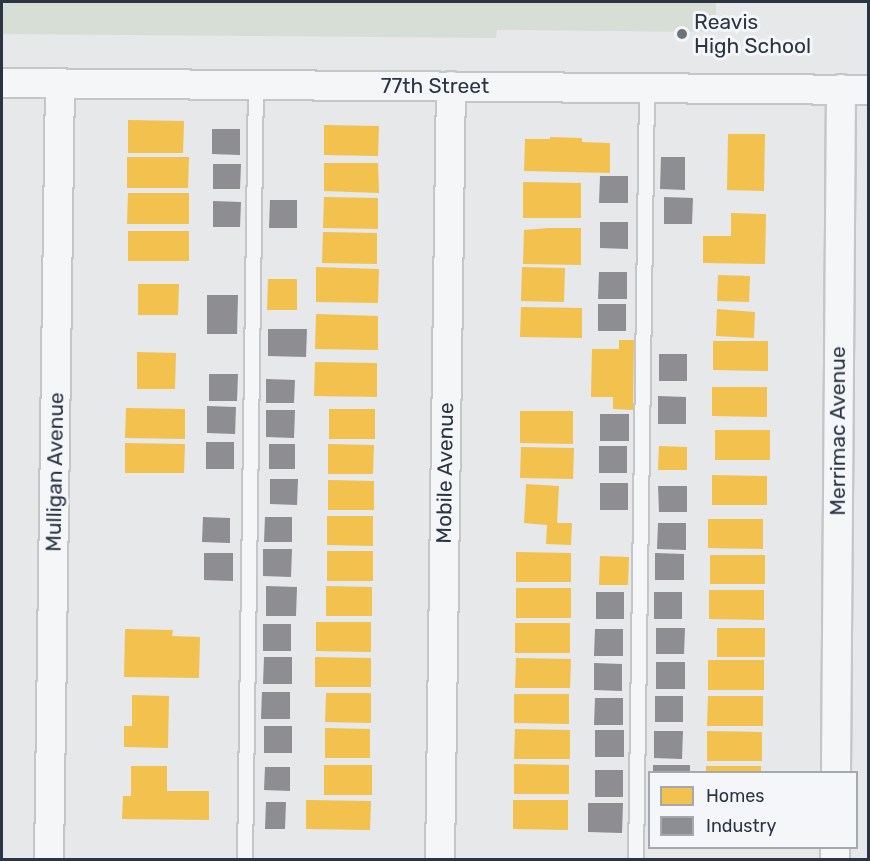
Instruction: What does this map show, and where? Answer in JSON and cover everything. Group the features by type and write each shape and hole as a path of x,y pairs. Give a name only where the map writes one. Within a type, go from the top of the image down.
{"street":[{"name":"77th Street","path":"2,83 855,89"},
{"name":"Mulligan Avenue","path":"49,860 60,84"},
{"name":"Mobile Avenue","path":"440,860 451,86"},
{"name":"Merrimac Avenue","path":"836,771 855,89"}],"lane":[{"path":"245,860 256,85"},
{"path":"636,860 647,88"}],"shaded area":[{"path":"2,2 716,2 716,32 497,30 496,38 2,34"}],"building: Homes":[{"path":"128,120 184,121 183,153 128,153"},
{"path":"324,125 379,126 378,156 324,155"},
{"path":"728,134 765,134 764,191 727,190"},
{"path":"550,137 582,138 582,142 610,143 610,173 524,171 525,139 550,139"},
{"path":"127,157 189,157 188,188 127,188"},
{"path":"324,163 378,163 379,193 324,191"},
{"path":"523,182 581,183 581,218 523,218"},
{"path":"128,193 189,193 189,224 127,224"},
{"path":"324,197 378,198 378,229 323,228"},
{"path":"731,213 766,214 765,264 703,263 703,236 731,236"},
{"path":"581,228 581,265 523,264 524,230"},
{"path":"128,231 189,231 189,261 128,261"},
{"path":"323,232 377,233 377,264 322,263"},
{"path":"316,267 379,269 378,303 316,302"},
{"path":"522,267 565,268 564,302 521,301"},
{"path":"718,275 750,276 749,302 717,301"},
{"path":"268,279 297,279 297,310 267,310"},
{"path":"138,284 179,284 178,315 138,315"},
{"path":"521,307 582,308 582,338 520,337"},
{"path":"717,309 755,312 754,338 716,336"},
{"path":"316,314 378,316 378,350 315,349"},
{"path":"619,340 634,340 633,410 613,409 613,397 591,397 592,349 619,349"},
{"path":"713,341 768,341 768,371 713,370"},
{"path":"137,352 176,353 175,389 137,389"},
{"path":"315,362 377,363 377,397 314,396"},
{"path":"712,387 767,387 767,417 712,416"},
{"path":"126,408 185,409 185,439 125,438"},
{"path":"329,409 375,409 375,439 329,439"},
{"path":"520,411 573,411 573,444 520,443"},
{"path":"715,430 770,430 770,460 715,460"},
{"path":"125,443 185,444 184,473 125,473"},
{"path":"328,444 374,445 373,474 328,474"},
{"path":"659,446 687,447 687,470 658,470"},
{"path":"521,447 574,448 573,479 520,478"},
{"path":"712,475 767,476 767,505 712,505"},
{"path":"328,480 374,481 374,510 328,510"},
{"path":"526,484 559,486 557,523 572,523 571,545 546,544 547,525 524,523"},
{"path":"327,516 373,516 373,546 327,545"},
{"path":"708,519 763,519 763,549 708,548"},
{"path":"327,551 373,551 373,581 327,581"},
{"path":"516,552 571,553 571,582 516,582"},
{"path":"710,555 765,555 765,584 710,584"},
{"path":"600,556 629,557 628,585 599,585"},
{"path":"326,586 372,587 372,616 326,616"},
{"path":"516,588 571,588 571,618 516,618"},
{"path":"709,590 764,590 764,620 709,619"},
{"path":"316,622 371,622 371,652 316,651"},
{"path":"515,623 570,623 570,653 515,653"},
{"path":"717,628 765,628 765,657 717,657"},
{"path":"125,629 173,630 172,636 200,637 199,678 124,677"},
{"path":"315,657 371,658 371,687 315,687"},
{"path":"516,658 571,659 570,688 515,688"},
{"path":"708,660 764,660 764,690 708,690"},
{"path":"326,693 371,693 371,723 325,722"},
{"path":"514,694 569,694 569,724 514,723"},
{"path":"132,695 169,696 168,748 124,747 124,726 132,726"},
{"path":"708,696 763,696 763,726 707,726"},
{"path":"325,728 370,729 370,758 325,758"},
{"path":"515,729 570,730 570,759 514,759"},
{"path":"707,731 762,732 762,761 707,761"},
{"path":"514,764 569,765 569,794 514,794"},
{"path":"324,765 372,765 372,795 324,795"},
{"path":"131,766 167,766 167,791 209,791 209,820 122,819 123,796 131,796"},
{"path":"706,766 761,766 761,771 706,771"},
{"path":"306,800 371,801 370,830 306,829"},
{"path":"513,800 568,800 568,830 513,829"}],"building: Industry":[{"path":"212,129 240,129 240,155 212,154"},
{"path":"661,157 685,157 685,190 660,189"},
{"path":"213,164 241,164 240,189 213,189"},
{"path":"600,176 628,176 628,203 599,203"},
{"path":"664,197 693,198 692,224 664,224"},
{"path":"270,200 297,200 297,228 269,228"},
{"path":"213,201 241,202 240,227 213,227"},
{"path":"600,222 628,222 628,249 600,248"},
{"path":"599,272 627,272 627,299 598,299"},
{"path":"207,295 238,295 237,334 207,334"},
{"path":"598,304 626,304 626,331 598,331"},
{"path":"268,329 307,329 306,357 268,356"},
{"path":"659,354 687,354 687,381 659,381"},
{"path":"209,374 238,374 237,401 209,401"},
{"path":"266,379 295,380 294,403 266,403"},
{"path":"658,396 686,397 686,424 658,424"},
{"path":"207,406 236,407 235,434 207,433"},
{"path":"266,410 295,410 294,438 266,437"},
{"path":"600,414 629,414 629,441 600,441"},
{"path":"206,442 234,442 234,469 206,469"},
{"path":"269,444 295,444 295,469 269,469"},
{"path":"599,446 627,446 627,473 599,473"},
{"path":"270,479 298,479 297,505 270,504"},
{"path":"600,483 628,483 628,510 600,510"},
{"path":"658,486 687,486 687,512 659,512"},
{"path":"203,517 230,518 230,543 202,542"},
{"path":"265,517 292,517 292,542 264,542"},
{"path":"658,523 686,523 686,550 657,549"},
{"path":"263,549 292,549 291,577 263,576"},
{"path":"204,553 233,553 233,581 204,580"},
{"path":"655,553 684,554 684,580 655,580"},
{"path":"266,586 297,587 296,616 266,616"},
{"path":"596,592 624,592 624,619 596,619"},
{"path":"654,592 682,592 682,619 654,619"},
{"path":"263,624 291,624 291,651 263,651"},
{"path":"656,628 685,628 684,654 656,654"},
{"path":"595,629 623,629 623,656 594,656"},
{"path":"264,657 292,657 292,684 263,684"},
{"path":"656,662 685,662 685,689 656,689"},
{"path":"594,663 622,664 622,691 594,690"},
{"path":"262,692 290,692 290,719 261,719"},
{"path":"655,696 683,696 683,722 655,722"},
{"path":"595,698 623,698 623,725 594,725"},
{"path":"264,726 292,726 292,753 264,753"},
{"path":"595,730 624,730 624,757 595,757"},
{"path":"654,731 683,731 682,759 654,758"},
{"path":"653,765 690,765 690,771 653,771"},
{"path":"265,767 290,767 290,791 264,790"},
{"path":"595,770 623,770 623,797 595,797"},
{"path":"266,802 286,802 285,829 265,829"},
{"path":"588,803 623,803 622,833 588,832"}],"place":[{"name":"Reavis High School","path":"682,34"}]}
